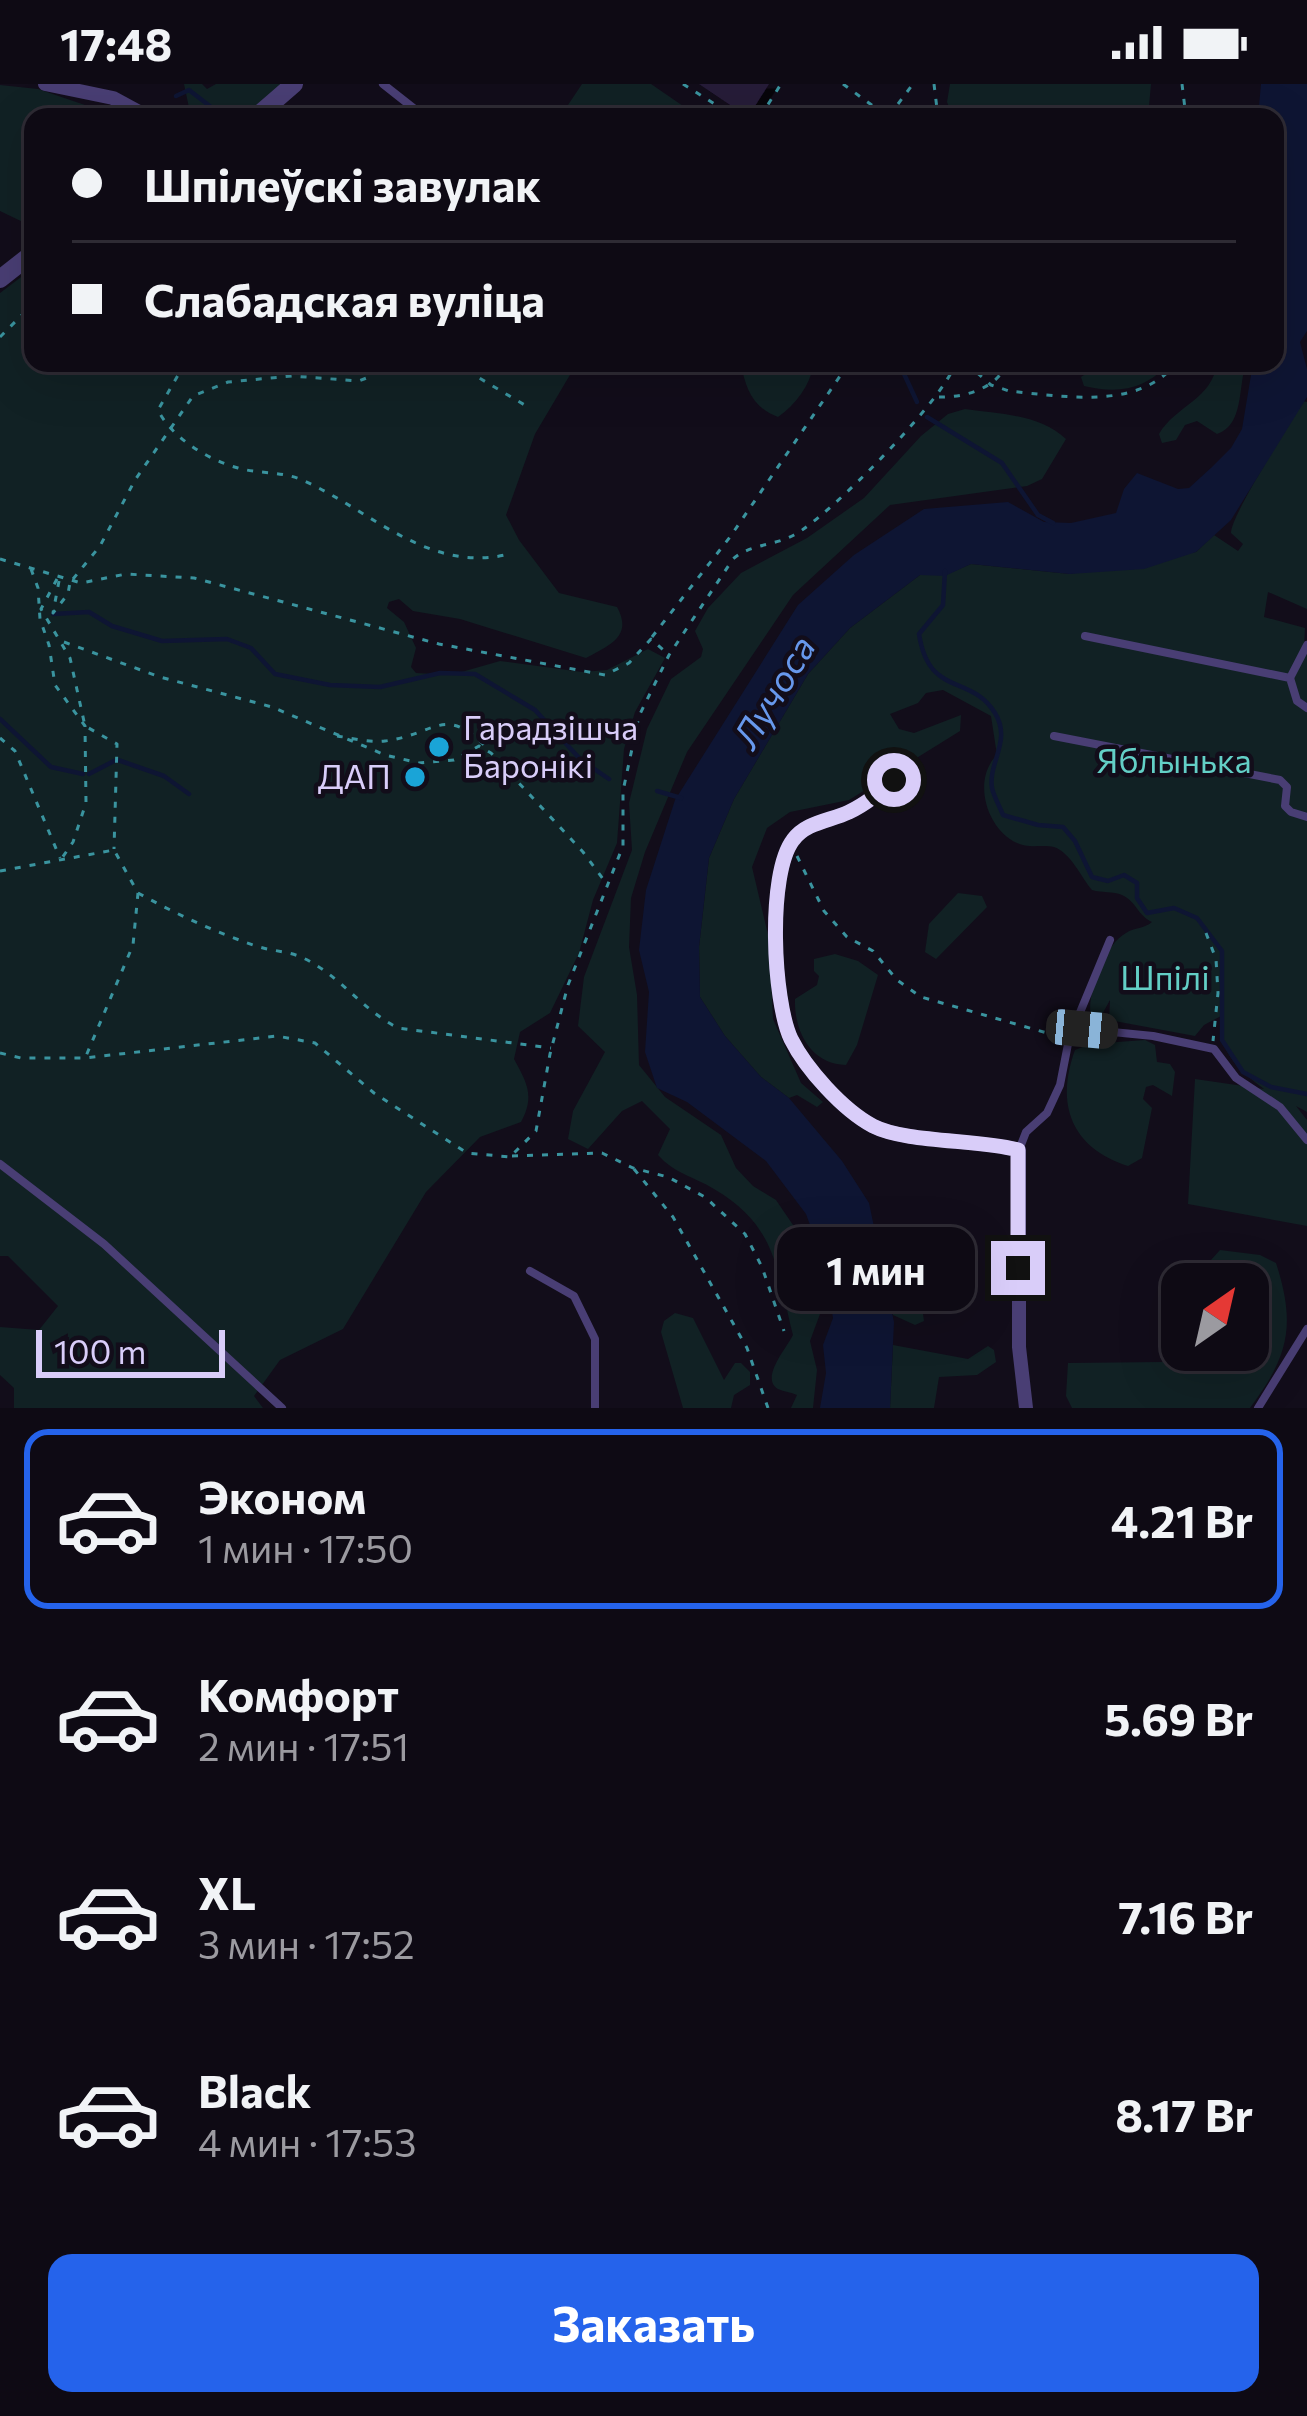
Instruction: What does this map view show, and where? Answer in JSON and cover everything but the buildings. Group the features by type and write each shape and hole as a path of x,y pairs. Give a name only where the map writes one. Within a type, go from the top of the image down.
{"street":[{"path":"45,84 113,98 131,108"},
{"path":"266,108 294,84"},
{"path":"0,279 24,260"},
{"path":"894,780 846,814 821,821 792,840 782,859 775,897 783,1013 792,1040 809,1064 873,1126 1018,1150 1018,1348 1026,1408"}],"lane":[{"path":"383,84 413,108"},
{"path":"1084,636 1290,678"},
{"path":"1307,644 1290,678 1297,701 1307,708"},
{"path":"1054,736 1280,781 1287,787 1285,806 1307,817"},
{"path":"1018,1150 1026,1132 1047,1113 1060,1085 1069,1039 1110,940"},
{"path":"1069,1039 1082,1029 1153,1036 1214,1049 1236,1078 1280,1106 1307,1141"},
{"path":"0,1164 104,1244 282,1408"},
{"path":"530,1271 574,1296 596,1339 595,1408"},
{"path":"1258,1408 1307,1329"}],"path":[{"path":"683,84 721,108"},
{"path":"843,84 876,108"},
{"path":"895,108 913,84"},
{"path":"0,337 24,313"},
{"path":"180,372 158,410 168,430 235,468 299,478 382,529 450,555 475,561 505,555"},
{"path":"58,578 53,613 193,396 228,382 292,376 358,381 372,372"},
{"path":"469,372 528,406"},
{"path":"0,559 81,583 126,574 194,578 439,644 605,675 629,663 651,639 730,537 843,372"},
{"path":"510,1156 536,1131 568,985 623,846 623,791 639,716 670,655 733,559 743,550 790,538 822,518 936,397 953,372"},
{"path":"976,372 991,385 1009,391 1124,395 1163,380 1169,372"},
{"path":"936,397 991,385 1004,372"},
{"path":"31,568 56,685 85,726 116,744 114,850 138,893 194,923 298,956 325,970 380,1019 398,1028 551,1048"},
{"path":"41,609 58,578"},
{"path":"41,609 64,642 85,726 86,803 73,842 61,860"},
{"path":"651,639 670,655"},
{"path":"64,642 160,677 272,707 385,755 419,763 454,760 478,746 491,753"},
{"path":"70,658 78,648"},
{"path":"330,735 381,742 445,723 459,724 583,852 608,885"},
{"path":"0,738 15,751 61,860"},
{"path":"792,840 824,911 847,937 873,951 897,980 921,997 1069,1039"},
{"path":"0,871 114,850"},
{"path":"85,1058 133,945 138,893"},
{"path":"1206,933 1216,959 1214,1049"},
{"path":"0,1053 21,1058 85,1058 277,1036 315,1043 374,1093 467,1154 602,1153 632,1168 668,1177 705,1197 745,1234 784,1331"},
{"path":"632,1168 674,1217 747,1348 768,1408"}],"green space":[{"path":"184,84 202,84 207,89 216,84 282,84 255,108 189,108"},
{"path":"582,84 651,84 686,108 566,108"},
{"path":"950,84 1151,84 1149,108 949,108"},
{"path":"0,85 38,89 94,108 24,108 24,223 0,211"},
{"path":"24,275 24,372 572,372 535,434 506,515 559,593 617,607 621,632 586,658 460,619 413,611 399,599 387,608 404,622 416,648 411,667 416,673 451,675 500,661 582,672 607,670 648,649 665,658 635,712 624,749 617,843 593,900 579,953 550,1013 520,1032 514,1059 528,1097 521,1122 480,1137 426,1192 343,1329 280,1360 254,1396 263,1408 14,1408 14,1388 0,1375 0,1327 39,1330 58,1306 8,1256 0,1256 0,293"},
{"path":"743,372 812,372 801,394 778,417 762,408"},
{"path":"1089,372 1158,372 1130,388 1108,390 1084,386 1081,377"},
{"path":"1244,372 1232,422 1217,434 1197,421 1185,425 1176,440 1162,443 1159,434 1166,424 1201,394 1214,375"},
{"path":"1303,401 1307,402 1307,609 1268,592 1264,617 1305,628 1304,646 1307,644 1307,1112 1296,1106 1307,1120 1307,1226 1188,1204 1195,1079 1264,1089 1238,1067 1226,1049 1221,1016 1195,1036 1109,1020 1110,1000 1100,1018 1091,1019 1094,985 1110,949 1126,933 1152,922 1122,895 1092,890 1060,850 1022,845 997,827 984,790 989,765 997,755 991,716 943,690 926,693 918,703 890,714 899,729 914,733 961,715 960,731 849,800 790,812 767,828 752,867 769,939 773,1019 801,1083 823,1102 817,1107 797,1095 789,1098 761,1077 725,1036 700,997 699,947 709,858 734,799 808,674 850,628 920,575 945,575 971,564 1070,574 1196,552 1214,535 1238,551 1243,544 1231,533 1234,523"},
{"path":"965,409 1032,420 1066,439 1042,479 1027,486 890,505 793,595 687,752 631,898 629,947 637,995 639,1065 665,1097 721,1135 736,1168 776,1200 808,1247 820,1314 810,1341 817,1370 813,1408 791,1408 797,1395 778,1389 772,1378 793,1335 771,1252 751,1219 735,1203 658,1155 670,1129 642,1101 622,1111 588,1149 568,1139 573,1111 605,1052 578,1026 584,977 632,850 629,803 647,729 671,679 701,657 703,649 695,631 708,608 741,573 807,538 864,498 921,436 948,414"},
{"path":"958,893 982,896 987,907 936,959 925,952 929,924"},
{"path":"835,954 858,961 878,975 857,1045 846,1065 814,1052 801,1034 795,1011 795,999 817,985 814,959"},
{"path":"1145,1040 1155,1045 1157,1062 1170,1064 1175,1072 1172,1096 1153,1085 1146,1087 1143,1099 1152,1108 1142,1158 1128,1166 1093,1148 1081,1136 1068,1106 1069,1070 1075,1050 1090,1044"},
{"path":"880,1244 911,1257 917,1267 909,1308 923,1314 924,1321 915,1325 893,1315"},
{"path":"1220,1250 1260,1255 1276,1263 1282,1285 1287,1322 1281,1356 1250,1408 1072,1408 1066,1396 1068,1363 1161,1362 1161,1371 1269,1371 1269,1263 1211,1260"},
{"path":"675,1313 693,1318 724,1380 735,1363 750,1372 750,1385 734,1395 731,1408 683,1408 661,1332 664,1321"},
{"path":"893,1345 968,1359 988,1346 996,1362 977,1375 939,1377 934,1408 890,1408"}],"water":[{"name":"Лучоса","path":"1261,84 1307,84 1307,331 1300,342 1307,397 1231,520 1196,552 1144,569 1070,574 971,564 945,576 920,575 850,628 808,674 734,799 709,858 699,947 700,997 725,1036 761,1077 789,1098 842,1161 869,1203 894,1322 890,1408 820,1408 826,1373 823,1345 833,1318 824,1263 806,1214 766,1161 687,1102 657,1088 645,1052 649,992 639,950 646,890 675,800 798,605 854,555 924,509 1008,502 1044,522 1071,523 1116,513 1124,489 1137,473 1178,489 1189,488 1231,448 1242,429 1252,372 1284,372 1284,108 1259,108"}],"waterway":[{"path":"176,96 189,90 212,108"},
{"path":"903,372 917,402"},
{"path":"927,417 1002,463 1038,515 1053,523"},
{"path":"945,571 943,605 919,634 932,668 985,701 1000,723 992,788 1003,815 1063,827 1092,877 1108,881 1124,875 1137,883 1137,898 1147,913 1174,908 1197,918 1222,951 1222,1040 1243,1072 1271,1087 1307,1094"},
{"path":"53,614 89,612 112,626 162,641 227,639 251,648 275,674 330,685 380,687 440,673 475,674 535,710 581,760 609,779"},
{"path":"0,719 51,767 83,774"},
{"path":"118,760 164,776 189,794"},
{"path":"89,774 114,761"},
{"path":"657,791 681,798"}],"place":[{"name":"Гарадзішча Баронікі","path":"439,747"},
{"name":"ДАП","path":"415,777"}],"route":[{"path":"894,780 869,801 795,836 782,859 775,897 783,1013 792,1040 809,1064 873,1126 1018,1150 1018,1268"}],"park label":[{"name":"Яблынька","path":"1174,761"},
{"name":"Шпілі","path":"1165,978"}]}
